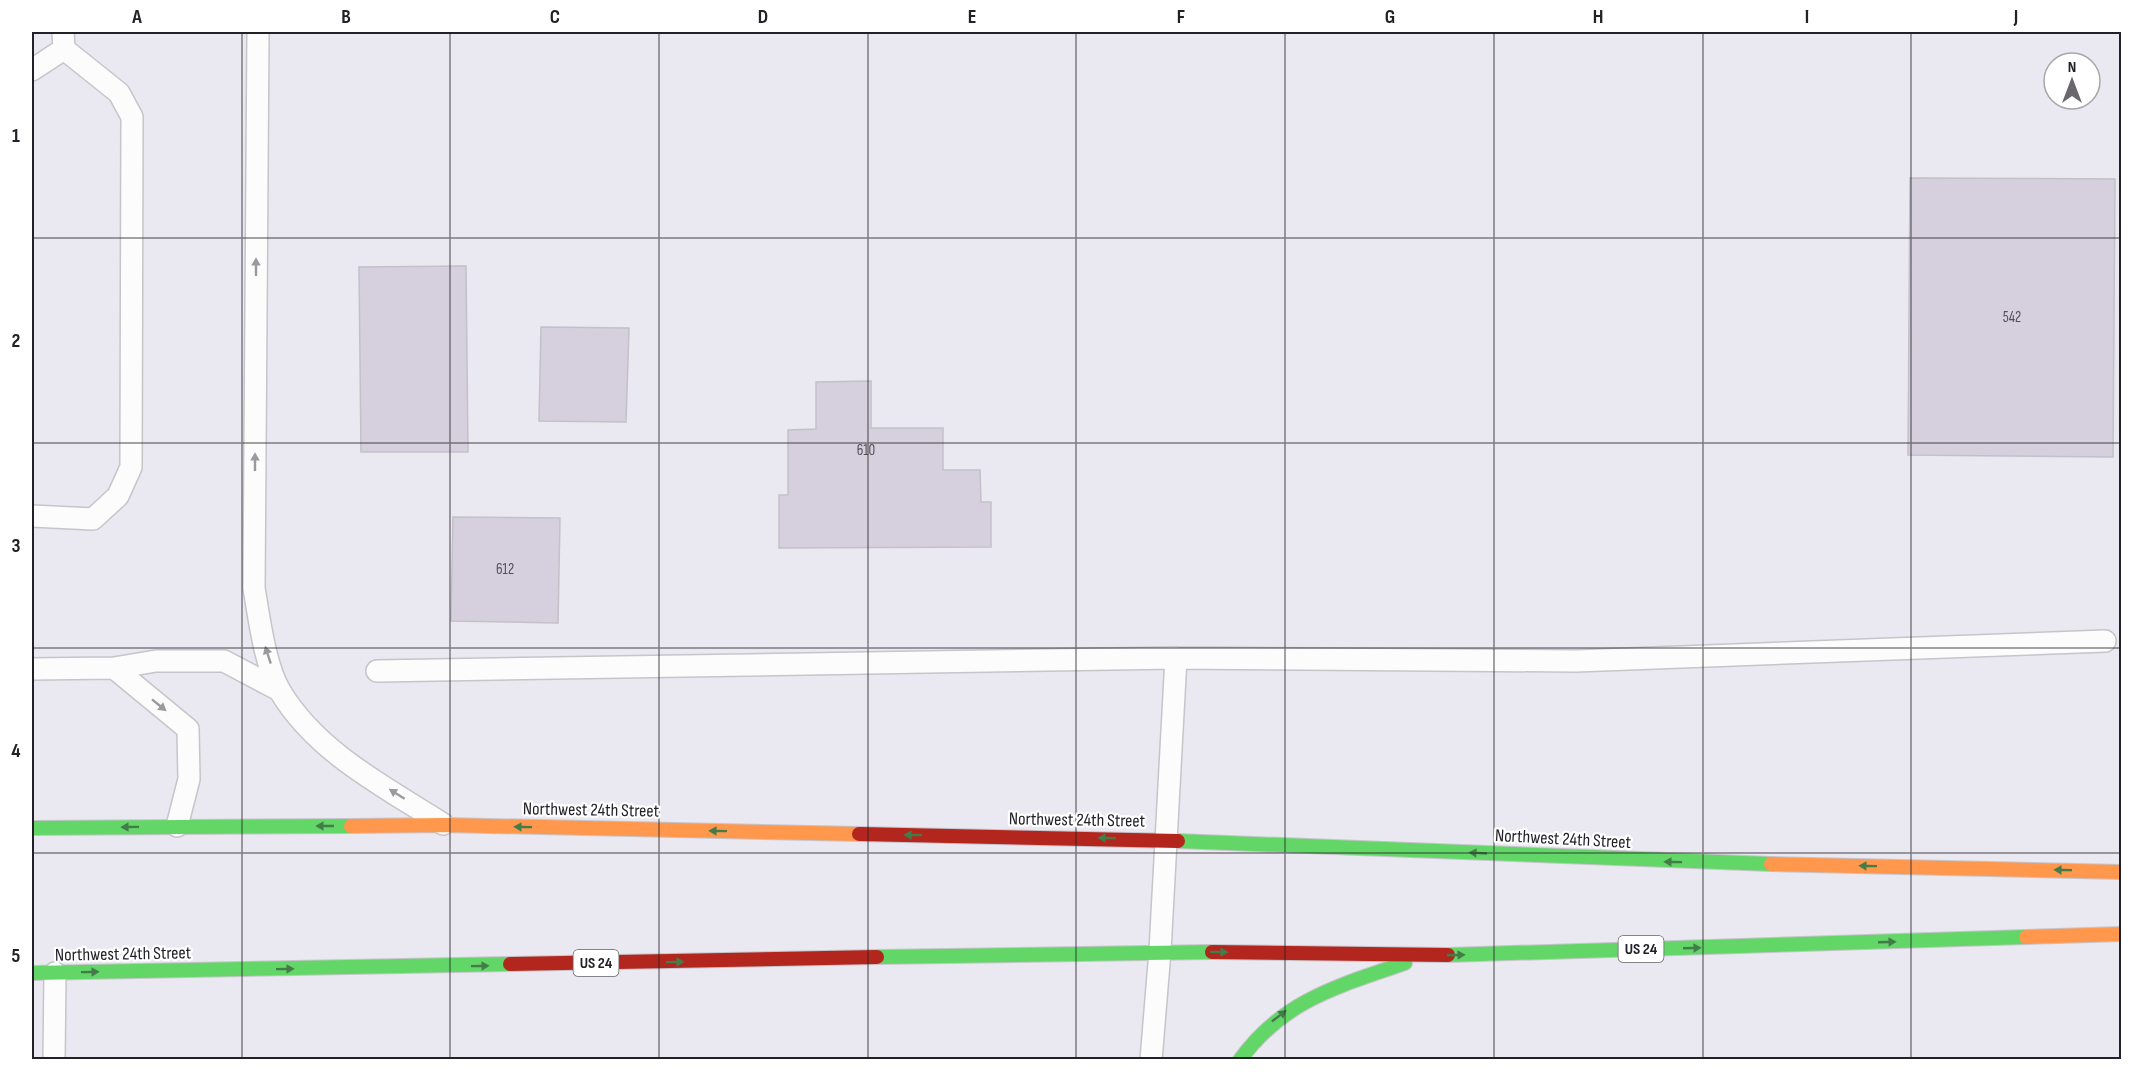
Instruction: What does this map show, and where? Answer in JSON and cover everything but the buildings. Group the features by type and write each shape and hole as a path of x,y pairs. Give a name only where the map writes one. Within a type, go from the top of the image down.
{"highway":[{"name":"Northwest 24th Street","path":"32,828 446,825 1166,840 1654,861 2121,872"},
{"name":"Northwest 24th Street","path":"32,973 1160,951 1422,956 2121,934"},
{"path":"1240,1059 1272,1021 1298,1002 1422,956"}],"lane":[{"path":"258,32 254,588 263,641 279,690 301,718 332,750 446,825"},
{"path":"32,70 63,40 119,93 132,117 131,467 118,496 93,519 32,516"},
{"path":"377,671 1176,658 1576,661 2105,641"},
{"path":"1151,1059 1160,951 1176,658"},
{"path":"32,669 114,668 156,661 224,661 279,690"},
{"path":"114,668 188,729 189,779 177,826"},
{"path":"54,1059 55,973"}],"traffic: fast":[{"path":"32,828 351,826"},
{"path":"1178,841 1771,864"},
{"path":"1448,955 2026,937"},
{"path":"877,957 1212,952"},
{"path":"1240,1060 1257,1040 1294,1009 1335,988 1405,963"},
{"path":"32,973 510,964"}],"traffic: slow":[{"path":"351,826 446,825 859,834"},
{"path":"1771,864 2122,872"},
{"path":"2026,937 2122,934"}],"traffic: jam":[{"path":"859,834 1178,841"},
{"path":"1212,952 1448,955"},
{"path":"510,964 877,957"}]}
